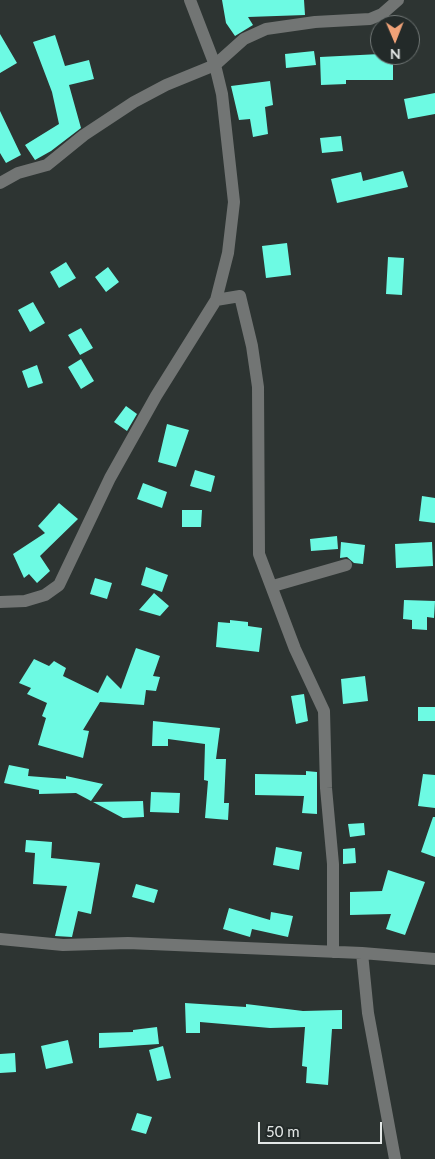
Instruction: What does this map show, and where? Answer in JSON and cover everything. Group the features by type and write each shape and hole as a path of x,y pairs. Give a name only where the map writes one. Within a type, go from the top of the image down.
{"street":[{"path":"0,602 25,601 44,595 59,585 110,478 156,396 216,300 228,253 234,202 226,121 215,65 190,0"},
{"path":"0,183 18,173 47,165 84,135 134,102 166,85 215,65 244,39 266,29 315,22 370,19 382,14 398,0"},
{"path":"216,300 240,296 252,346 259,416 258,539 262,562 273,586 294,649 324,711 326,788 333,864 333,952"},
{"path":"273,586 346,565"},
{"path":"0,938 63,945 128,942 362,953 435,959"},
{"path":"362,953 368,1013 395,1159"}],"building":[{"path":"222,0 304,0 305,15 248,17 253,25 235,36 226,23"},
{"path":"0,34 17,63 0,73"},
{"path":"55,35 65,66 89,60 94,79 69,85 81,128 51,151 35,160 25,145 59,124 52,92 33,42"},
{"path":"314,51 316,65 286,68 285,54"},
{"path":"370,54 370,65 393,65 393,80 346,80 346,84 321,85 320,57"},
{"path":"270,81 273,105 265,107 268,134 253,137 250,119 239,120 231,86"},
{"path":"435,93 435,114 408,119 404,99"},
{"path":"0,111 21,155 6,163 0,153"},
{"path":"341,136 343,151 322,153 320,138"},
{"path":"403,171 408,187 337,203 331,179 361,172 363,181"},
{"path":"287,243 291,275 266,278 262,246"},
{"path":"388,257 404,258 402,295 386,294"},
{"path":"66,262 76,278 59,288 50,272"},
{"path":"108,267 119,282 106,292 95,277"},
{"path":"33,302 45,323 30,332 18,310"},
{"path":"81,328 93,348 80,355 68,335"},
{"path":"81,359 94,381 81,389 68,367"},
{"path":"37,365 43,383 28,388 22,371"},
{"path":"126,406 137,414 127,431 114,422"},
{"path":"167,424 189,430 176,467 158,462"},
{"path":"195,470 215,476 211,492 190,486"},
{"path":"143,483 167,492 162,508 137,499"},
{"path":"422,496 435,498 435,523 419,521"},
{"path":"59,503 78,519 40,556 50,571 37,583 29,574 24,578 13,554 45,533 38,526"},
{"path":"182,510 202,510 201,527 182,527"},
{"path":"337,536 338,549 311,551 310,539"},
{"path":"341,542 365,545 363,564 354,563 347,557 340,558"},
{"path":"432,542 433,566 396,568 395,544"},
{"path":"146,567 168,575 162,592 141,585"},
{"path":"95,578 112,583 107,599 90,594"},
{"path":"154,593 169,606 160,616 139,610"},
{"path":"404,600 435,601 434,618 427,617 427,630 412,629 412,620 403,619"},
{"path":"230,620 248,622 248,626 262,628 259,652 216,647 218,622 230,623"},
{"path":"136,648 160,656 153,676 160,677 156,691 146,690 144,705 100,702 83,730 89,731 83,758 38,745 46,718 42,716 47,703 27,694 31,688 19,683 34,659 49,666 54,661 66,668 63,676 98,693 107,675 121,689"},
{"path":"365,676 368,701 343,704 341,679"},
{"path":"304,694 308,721 296,724 291,696"},
{"path":"418,707 435,707 435,721 418,721"},
{"path":"153,721 220,728 216,759 226,759 224,803 229,803 228,820 205,818 208,781 204,780 205,744 168,739 168,746 152,746"},
{"path":"9,765 29,769 28,776 66,779 66,776 103,784 91,801 76,793 39,794 39,790 4,783"},
{"path":"306,771 317,772 317,814 302,813 304,796 255,795 255,774 306,775"},
{"path":"423,774 435,775 435,808 418,806"},
{"path":"151,792 180,793 179,813 150,812"},
{"path":"143,801 144,817 123,818 93,802"},
{"path":"433,817 435,817 435,857 421,852"},
{"path":"364,823 365,835 350,837 348,824"},
{"path":"26,840 52,842 51,858 100,863 91,914 78,911 72,937 55,936 67,886 33,884 35,853 25,852"},
{"path":"276,847 302,852 299,870 273,865"},
{"path":"355,848 356,863 343,864 343,849"},
{"path":"388,870 425,882 405,935 386,929 391,914 350,915 350,892 382,891"},
{"path":"136,884 158,890 154,903 132,897"},
{"path":"229,908 270,920 271,912 293,916 288,937 252,929 250,937 223,929"},
{"path":"185,1003 246,1007 246,1004 303,1011 342,1010 342,1029 332,1029 328,1085 306,1083 307,1067 302,1066 305,1027 270,1028 200,1022 200,1033 186,1033"},
{"path":"157,1027 159,1044 99,1048 99,1033 133,1032 133,1030"},
{"path":"68,1040 73,1063 46,1069 41,1046"},
{"path":"163,1046 171,1078 157,1081 149,1050"},
{"path":"15,1053 16,1072 0,1073 0,1054"},
{"path":"137,1113 152,1117 146,1134 131,1130"}]}
